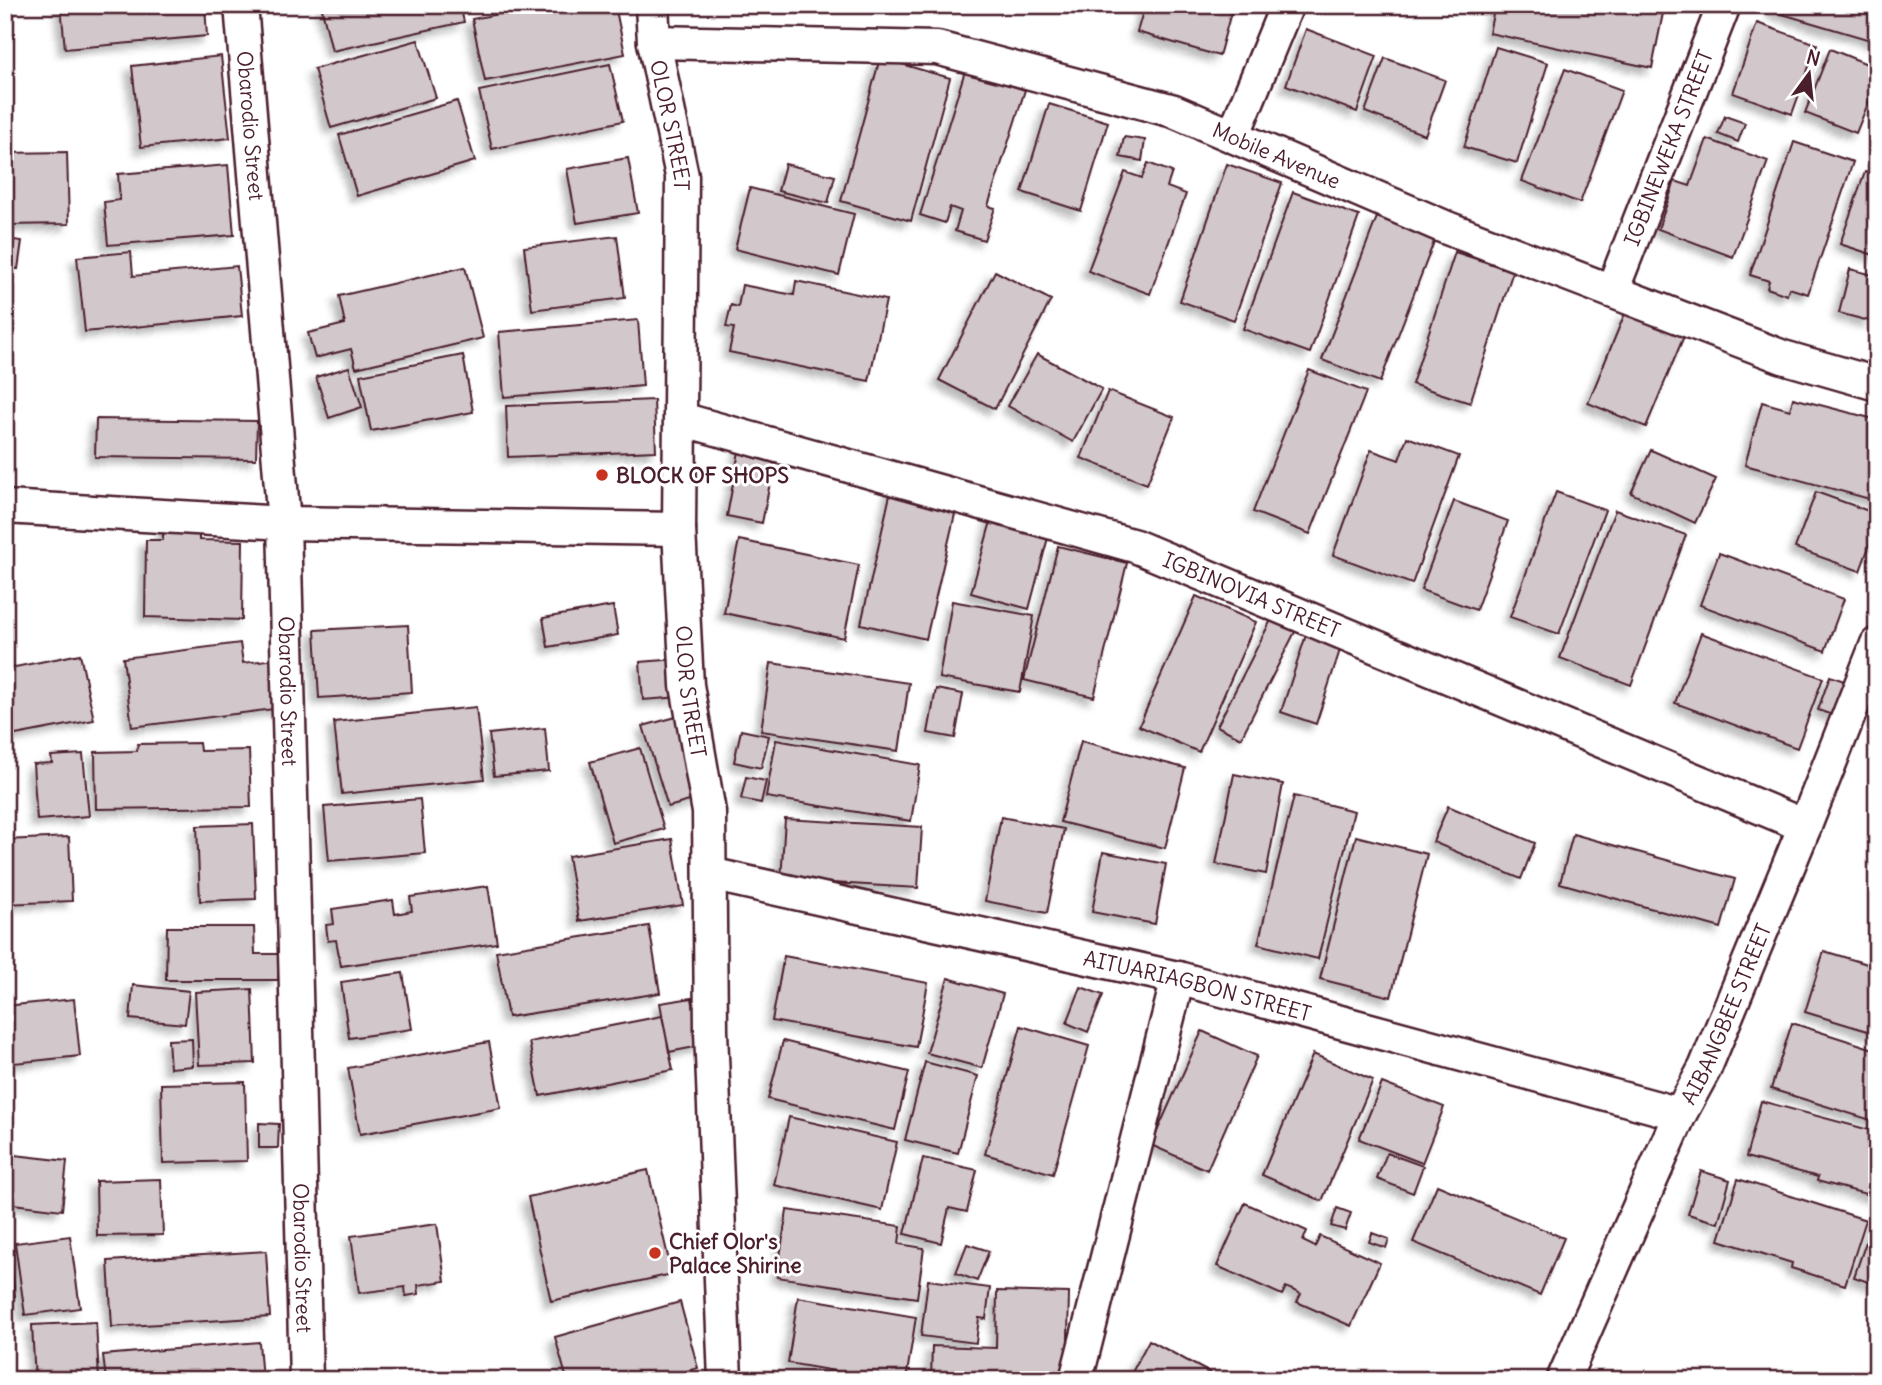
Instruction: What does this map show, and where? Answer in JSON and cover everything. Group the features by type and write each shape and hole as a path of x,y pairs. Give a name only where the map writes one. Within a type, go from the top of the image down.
{"street":[{"name":"Obarodio Street","path":"241,5 284,523 306,1380"},
{"name":"OLOR STREET","path":"652,5 653,42 682,176 679,529 687,685 709,813 711,1031 724,1380"},
{"path":"1233,136 1287,5"},
{"name":"IGBINEWEKA STREET","path":"1612,291 1724,5"},
{"name":"Mobile Avenue","path":"653,42 937,48 1174,111 1447,228 1783,357 1877,384"},
{"name":"IGBINOVIA STREET","path":"681,419 1135,546 1805,826"},
{"path":"5,507 284,523 679,529"},
{"name":"AIBANGBEE STREET","path":"1563,1380 1680,1114 1705,1068 1877,644"},
{"name":"AITUARIAGBON STREET","path":"710,874 1178,978 1680,1114"},
{"path":"1076,1380 1178,978"}],"building":[{"path":"61,5 205,5 207,36 65,49"},
{"path":"321,5 460,5 464,22 332,51"},
{"path":"545,5 615,5 625,54 485,81 472,19"},
{"path":"1145,5 1233,5 1219,56 1137,32"},
{"path":"1495,5 1650,5 1664,8 1652,68 1489,33"},
{"path":"1774,5 1877,5 1877,42 1772,11"},
{"path":"1757,23 1817,44 1792,114 1733,93"},
{"path":"1306,29 1377,56 1357,112 1286,85"},
{"path":"418,40 436,98 331,128 314,69"},
{"path":"1496,47 1548,63 1517,163 1464,147"},
{"path":"1830,49 1877,68 1877,81 1856,133 1805,113"},
{"path":"221,56 230,138 141,147 132,66"},
{"path":"880,58 950,78 911,221 841,201"},
{"path":"1385,58 1445,80 1425,135 1365,112"},
{"path":"610,64 623,121 492,149 479,91"},
{"path":"1565,69 1622,90 1580,203 1522,181"},
{"path":"965,71 1025,90 988,206 995,208 984,240 955,231 961,211 950,207 945,223 920,215"},
{"path":"457,101 475,161 357,196 339,135"},
{"path":"1049,104 1108,122 1081,211 1022,192"},
{"path":"1725,116 1745,123 1738,142 1718,134"},
{"path":"1124,137 1145,140 1142,161 1120,157"},
{"path":"1707,139 1768,161 1733,257 1658,229 1675,181 1690,186"},
{"path":"1794,142 1853,162 1808,294 1789,288 1787,295 1767,288 1769,281 1750,275"},
{"path":"67,152 69,224 5,225 5,153"},
{"path":"628,158 638,213 577,223 567,169"},
{"path":"1148,163 1172,172 1167,187 1186,194 1150,294 1088,271 1125,172 1142,178"},
{"path":"785,164 835,176 828,203 778,191"},
{"path":"1227,164 1282,183 1234,320 1180,301"},
{"path":"228,165 234,235 108,245 104,202 120,200 118,174"},
{"path":"1865,172 1877,176 1877,256 1840,244"},
{"path":"750,188 854,214 839,275 735,249"},
{"path":"1293,192 1359,216 1310,353 1243,329"},
{"path":"1377,217 1435,239 1380,382 1322,360"},
{"path":"617,236 625,298 532,310 524,247"},
{"path":"5,239 22,241 18,269 5,267"},
{"path":"131,252 133,276 237,266 242,316 85,332 77,257"},
{"path":"1455,252 1513,271 1470,403 1412,384"},
{"path":"465,267 483,338 356,368 351,349 315,358 308,333 345,324 339,296"},
{"path":"1850,269 1877,276 1877,289 1869,321 1839,313"},
{"path":"995,271 1051,300 995,409 939,380"},
{"path":"796,281 886,300 869,381 729,352 734,328 726,327 731,305 738,307 742,285 794,295"},
{"path":"1625,313 1684,336 1646,427 1588,403"},
{"path":"638,320 643,386 504,397 499,332"},
{"path":"1037,354 1102,389 1073,442 1008,406"},
{"path":"463,355 473,412 371,431 360,375"},
{"path":"349,367 362,407 329,418 316,377"},
{"path":"1309,370 1366,392 1310,534 1253,512"},
{"path":"1108,391 1174,417 1147,484 1081,458"},
{"path":"1793,398 1874,419 1871,431 1877,433 1877,501 1745,465 1762,402 1790,410"},
{"path":"654,400 656,451 508,457 506,406"},
{"path":"96,419 257,421 256,459 95,457"},
{"path":"1407,437 1459,456 1412,584 1333,555 1371,450 1399,460"},
{"path":"740,446 776,453 762,523 727,516"},
{"path":"1651,450 1716,479 1695,523 1631,493"},
{"path":"892,486 958,501 926,639 861,624"},
{"path":"1556,492 1605,510 1559,634 1510,617"},
{"path":"1816,492 1877,514 1877,525 1860,571 1795,548"},
{"path":"1454,501 1508,521 1476,610 1421,590"},
{"path":"1615,510 1686,535 1631,685 1560,658"},
{"path":"993,514 1050,530 1029,609 971,593"},
{"path":"163,522 199,522 199,540 243,541 242,620 145,617 146,540 163,540"},
{"path":"739,540 859,565 844,638 724,613"},
{"path":"1058,546 1127,563 1094,697 1024,680"},
{"path":"1719,553 1844,599 1825,651 1700,605"},
{"path":"1196,596 1256,622 1199,752 1139,726"},
{"path":"952,601 1034,616 1020,692 939,678"},
{"path":"613,606 618,635 548,647 543,618"},
{"path":"1272,618 1296,630 1241,738 1217,726"},
{"path":"408,625 412,692 319,698 315,630"},
{"path":"1701,633 1823,678 1797,748 1675,703"},
{"path":"1306,635 1341,647 1316,724 1281,712"},
{"path":"240,643 243,663 276,659 282,708 132,727 123,658"},
{"path":"80,654 94,720 5,737 5,669"},
{"path":"678,659 681,697 643,700 640,662"},
{"path":"771,663 909,683 899,751 761,731"},
{"path":"1830,676 1850,683 1838,717 1818,710"},
{"path":"936,689 963,694 955,738 928,733"},
{"path":"476,707 484,779 342,794 334,722"},
{"path":"676,717 700,798 668,807 643,726"},
{"path":"545,728 549,771 494,776 489,734"},
{"path":"741,730 769,736 761,768 734,762"},
{"path":"776,740 920,765 911,821 766,797"},
{"path":"1081,741 1185,768 1165,848 1060,822"},
{"path":"199,743 200,751 249,750 251,807 96,809 95,752 137,751 138,744"},
{"path":"640,748 664,829 613,843 590,762"},
{"path":"83,754 89,816 37,820 33,764 52,763 51,756"},
{"path":"1234,774 1283,784 1266,874 1216,864"},
{"path":"746,777 766,781 761,803 741,799"},
{"path":"1294,796 1354,811 1318,959 1258,944"},
{"path":"420,799 425,853 329,861 324,807"},
{"path":"1448,806 1535,843 1521,879 1433,842"},
{"path":"1001,817 1064,829 1047,913 985,901"},
{"path":"785,819 922,827 918,888 781,880"},
{"path":"253,824 256,899 200,901 197,826"},
{"path":"1573,834 1735,879 1721,928 1560,883"},
{"path":"1356,836 1427,854 1391,997 1320,979"},
{"path":"69,837 72,901 5,904 5,840"},
{"path":"672,839 683,905 579,921 568,856"},
{"path":"1103,852 1166,864 1155,924 1092,912"},
{"path":"488,886 497,943 341,966 336,940 328,941 326,925 334,924 332,909 393,900 395,914 412,911 410,897"},
{"path":"649,926 660,993 508,1017 496,951"},
{"path":"167,927 254,927 255,954 278,954 278,980 166,980"},
{"path":"1824,951 1877,967 1877,1034 1805,1012"},
{"path":"784,956 928,983 916,1047 772,1021"},
{"path":"403,973 412,1029 349,1038 341,982"},
{"path":"948,978 1003,994 982,1068 927,1053"},
{"path":"133,985 189,991 185,1024 130,1019"},
{"path":"1081,987 1103,995 1088,1032 1067,1023"},
{"path":"252,989 255,1063 199,1065 195,992"},
{"path":"692,998 700,1046 669,1052 660,1003"},
{"path":"74,999 80,1056 5,1064 5,1006"},
{"path":"662,1016 673,1070 540,1096 529,1042"},
{"path":"1792,1023 1877,1050 1877,1122 1771,1089"},
{"path":"1021,1026 1089,1046 1053,1174 985,1154"},
{"path":"1202,1031 1257,1056 1207,1170 1151,1145"},
{"path":"192,1039 193,1066 170,1068 168,1040"},
{"path":"783,1041 909,1072 895,1130 768,1099"},
{"path":"489,1042 501,1108 360,1134 348,1068"},
{"path":"1313,1054 1373,1080 1322,1201 1262,1175"},
{"path":"925,1062 978,1076 958,1153 905,1140"},
{"path":"245,1082 247,1161 163,1163 161,1084"},
{"path":"1382,1083 1444,1107 1422,1163 1359,1139"},
{"path":"1761,1101 1877,1132 1877,1197 1817,1181 1818,1177 1746,1157"},
{"path":"789,1117 897,1142 882,1210 774,1185"},
{"path":"259,1123 279,1124 278,1148 259,1148"},
{"path":"1387,1153 1423,1166 1413,1193 1377,1179"},
{"path":"6,1154 67,1161 62,1210 5,1203"},
{"path":"923,1158 977,1170 967,1212 949,1208 941,1243 905,1234"},
{"path":"648,1170 672,1274 551,1301 528,1197"},
{"path":"1701,1171 1730,1180 1718,1223 1688,1214"},
{"path":"161,1179 163,1235 97,1236 96,1181"},
{"path":"1738,1179 1866,1220 1845,1285 1791,1268 1792,1263 1719,1240"},
{"path":"1437,1185 1564,1238 1540,1295 1413,1242"},
{"path":"1245,1203 1307,1231 1303,1241 1315,1247 1320,1236 1380,1263 1351,1326 1297,1302 1301,1294 1286,1287 1282,1295 1217,1266"},
{"path":"1337,1208 1351,1213 1345,1230 1331,1226"},
{"path":"787,1210 901,1226 899,1244 924,1248 917,1298 777,1277"},
{"path":"1874,1219 1877,1219 1877,1285 1854,1277"},
{"path":"437,1224 445,1281 418,1285 419,1294 406,1296 405,1287 359,1293 351,1236"},
{"path":"1372,1233 1389,1239 1386,1248 1369,1242"},
{"path":"70,1236 80,1308 25,1315 15,1243"},
{"path":"967,1244 989,1251 977,1281 956,1273"},
{"path":"5,1245 9,1245 15,1296 5,1297"},
{"path":"266,1251 270,1317 112,1327 108,1261"},
{"path":"928,1280 990,1288 986,1319 979,1318 976,1343 921,1336"},
{"path":"997,1291 1069,1293 1067,1380 931,1380 932,1346 996,1348"},
{"path":"798,1297 916,1317 906,1380 887,1380 788,1363"},
{"path":"680,1302 698,1368 655,1380 567,1380 555,1337"},
{"path":"96,1322 99,1380 35,1380 32,1325"},
{"path":"1149,1340 1223,1380 1128,1380"},
{"path":"259,1342 262,1380 106,1380 103,1355"}],"place":[{"name":"BLOCK OF SHOPS","path":"602,475"},
{"name":"Chief Olor's Palace Shirine","path":"655,1253"}]}
